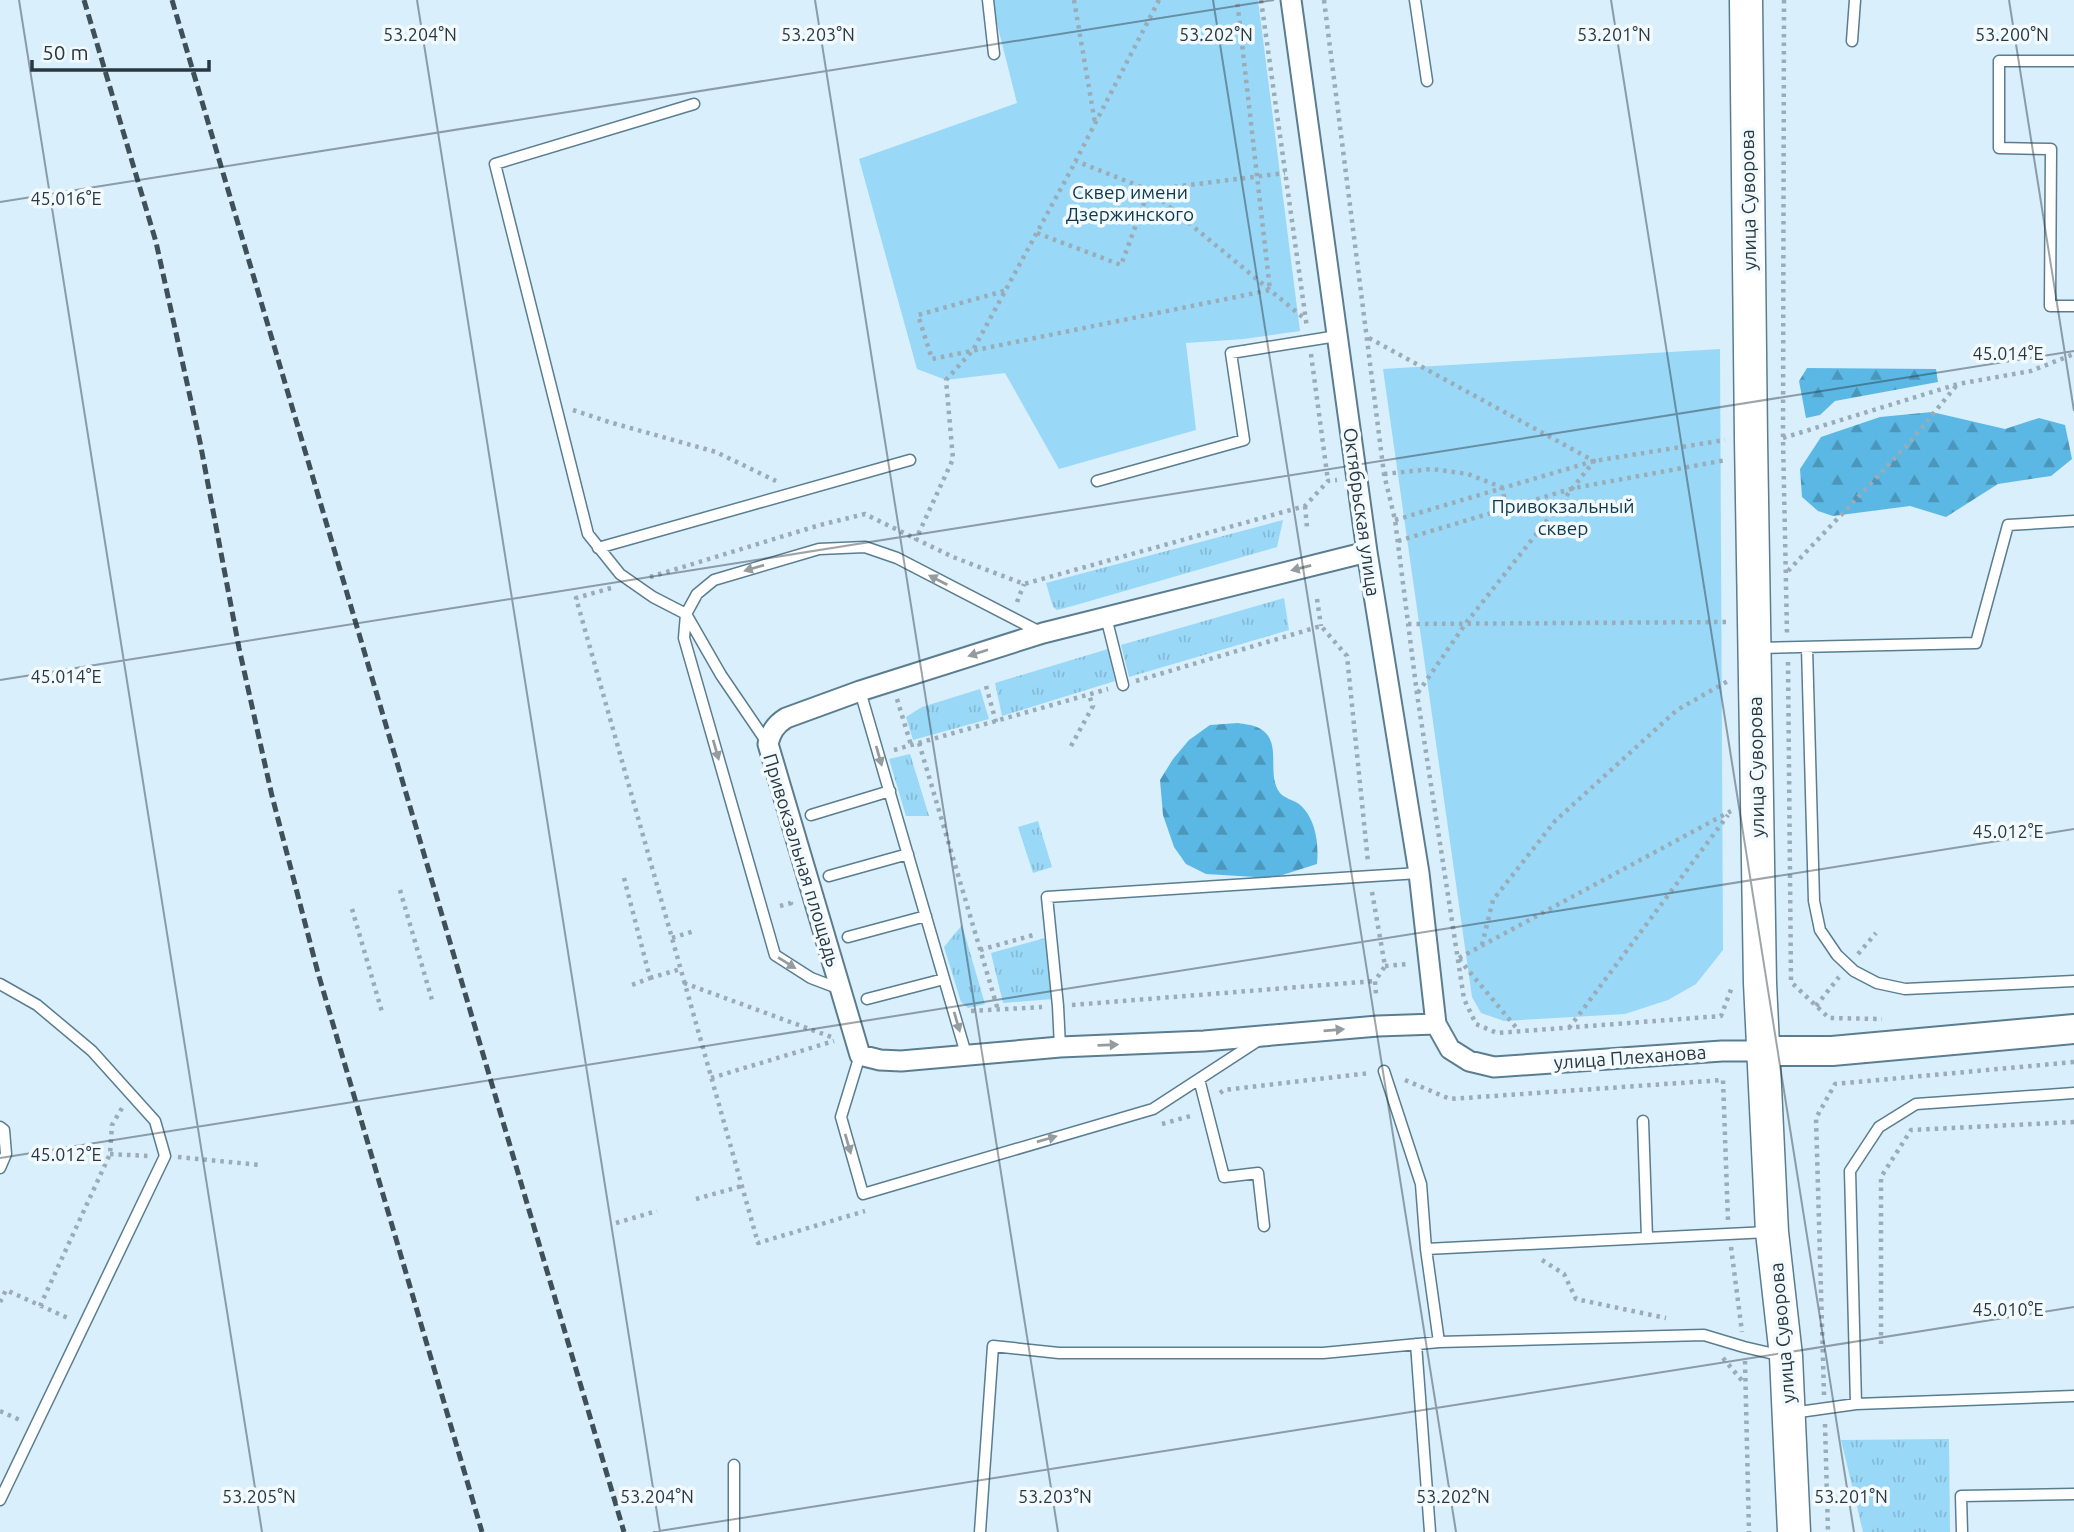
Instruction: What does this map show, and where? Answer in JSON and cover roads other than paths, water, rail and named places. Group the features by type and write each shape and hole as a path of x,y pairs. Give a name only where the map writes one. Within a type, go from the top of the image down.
{"main road":[{"name":"улица Суворова","path":"1746,0 1762,1051 1772,1232 1786,1356 1794,1532"},
{"name":"улица Плеханова","path":"1762,1051 1832,1052 2074,1028"}],"street":[{"name":"Октябрьская улица","path":"1291,0 1367,552 1419,873 1436,1024"},
{"name":"Привокзальная площадь","path":"860,1055 768,744 777,724 786,718 860,691 1043,633 1367,552"},
{"name":"улица Плеханова","path":"1436,1024 1450,1049 1469,1061 1494,1067 1722,1051 1762,1051"},
{"path":"860,1055 901,1061 1060,1047 1204,1041 1378,1026 1436,1024"}],"lane":[{"path":"988,0 994,54"},
{"path":"1415,0 1427,81"},
{"path":"1852,41 1854,0"},
{"path":"2074,61 1999,61 1999,148 2051,149 2050,306 2074,306"},
{"path":"694,104 495,164 589,534 620,574 653,597 686,614 721,675 768,744"},
{"path":"1097,481 1244,440 1231,353 1337,336"},
{"path":"598,548 910,460"},
{"path":"1754,648 1976,643 2008,524 2074,521"},
{"path":"841,989 811,978 775,955 684,638 686,614 697,594 714,580 819,549 865,547 897,558 1043,633"},
{"path":"1106,617 1123,685"},
{"path":"1807,647 1814,901 1820,930 1837,955 1854,971 1877,983 1905,989 2074,981"},
{"path":"860,691 966,1054"},
{"path":"811,815 890,791"},
{"path":"829,876 908,854"},
{"path":"1060,1047 1047,897 1419,873"},
{"path":"848,937 926,916"},
{"path":"867,999 944,979"},
{"path":"0,984 37,1005 92,1051 155,1121 165,1156 0,1500"},
{"path":"860,1055 841,1116 863,1194 1153,1108 1266,1036"},
{"path":"1384,1071 1421,1184 1426,1249 1439,1342"},
{"path":"1199,1079 1224,1177 1258,1173 1264,1226"},
{"path":"1856,1404 1850,1171 1879,1127 1916,1104 2074,1093"},
{"path":"1643,1121 1647,1238"},
{"path":"0,1127 4,1130 6,1154 0,1168"},
{"path":"1426,1249 1772,1232"},
{"path":"980,1532 993,1346 1059,1353 1324,1353 1439,1342 1704,1335 1786,1356"},
{"path":"1416,1344 1430,1532"},
{"path":"1789,1413 1856,1404 2074,1396"},
{"path":"734,1465 734,1532"},
{"path":"1962,1532 1961,1496 2074,1494"}],"railway":[{"path":"84,0 156,242 272,796 318,973 482,1532"},
{"path":"172,0 624,1532"}],"park label":[{"name":"Сквер имени Дзержинского","path":"1130,203"},
{"name":"Привокзальный сквер","path":"1563,517"}]}
